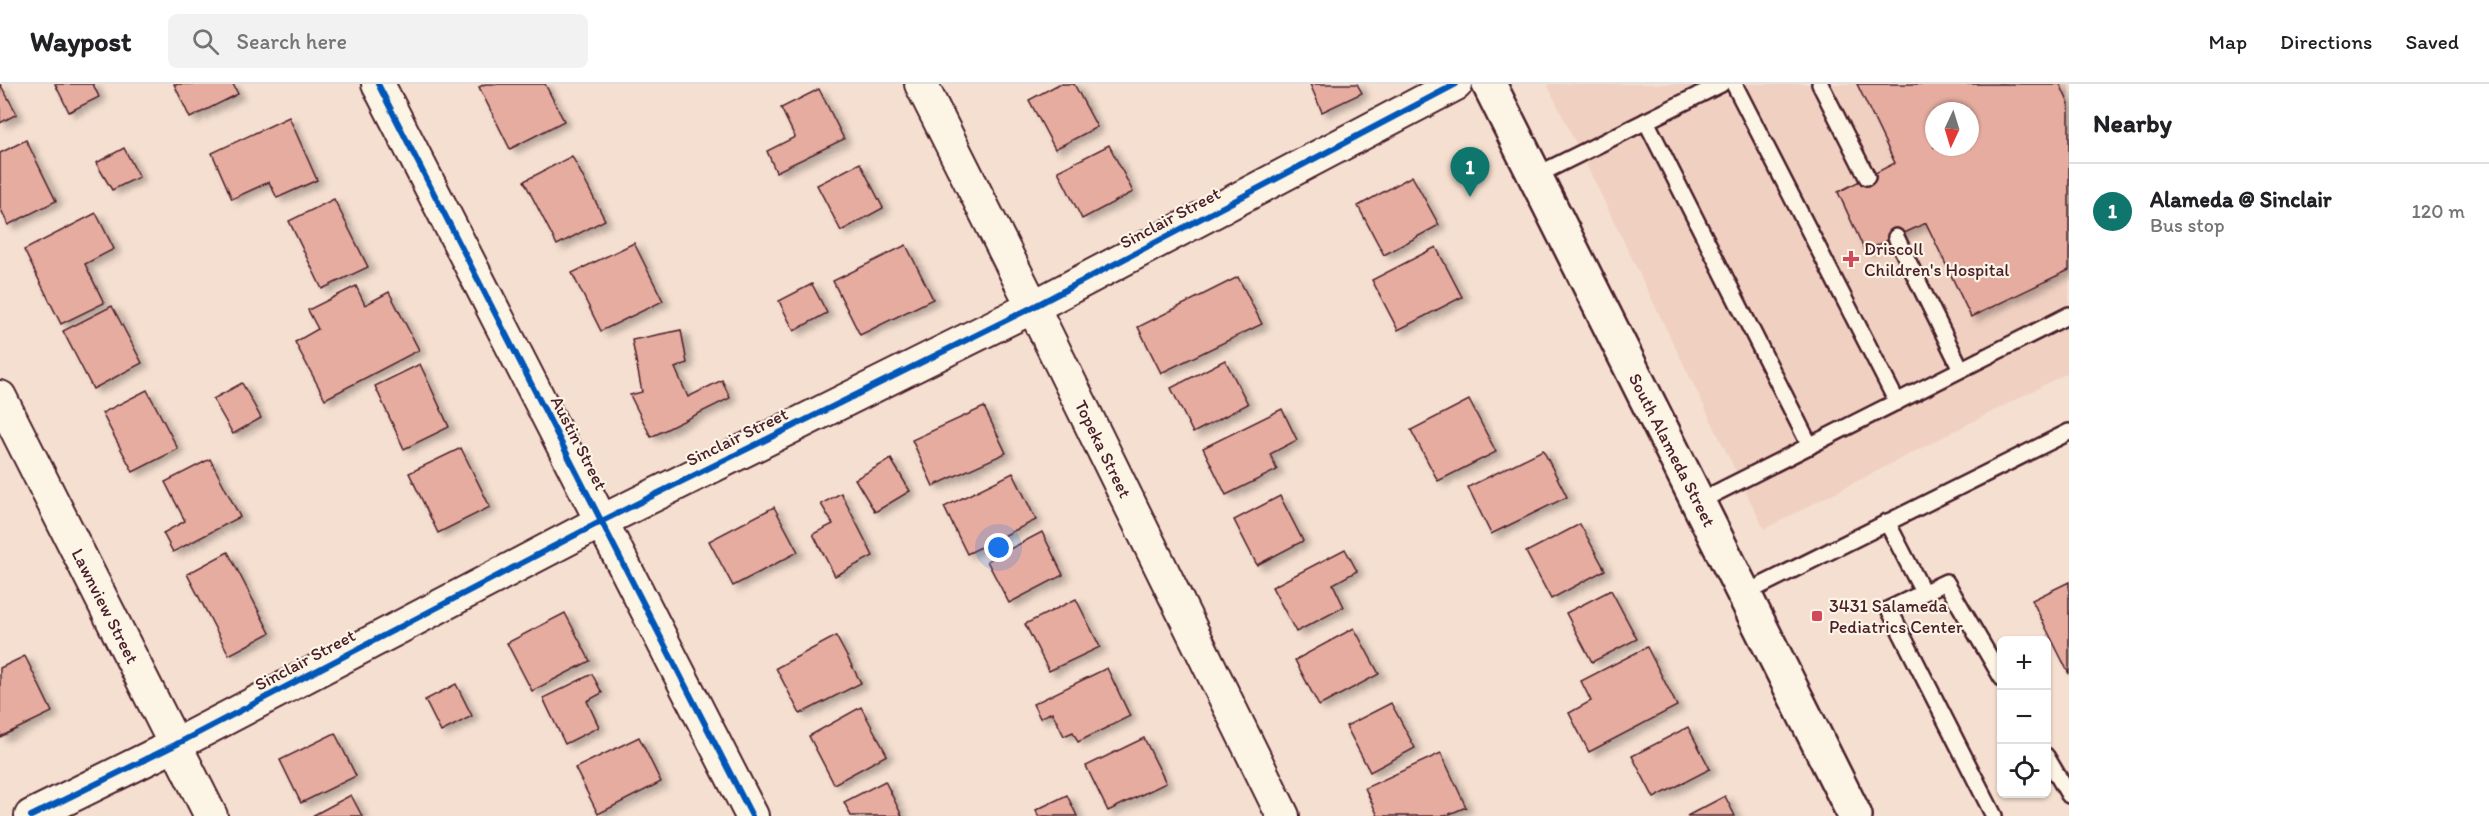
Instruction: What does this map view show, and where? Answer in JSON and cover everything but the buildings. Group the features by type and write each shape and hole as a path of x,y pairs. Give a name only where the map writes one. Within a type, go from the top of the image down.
{"main road":[{"name":"South Alameda Street","path":"1495,89 1535,176 1855,816"}],"street":[{"name":"Austin Street","path":"378,84 752,816"},
{"name":"Topeka Street","path":"921,84 1283,816"},
{"name":"Sinclair Street","path":"31,816 175,745 602,521 1033,307 1456,84"},
{"name":"Lawnview Street","path":"0,397 211,816"}],"lane":[{"path":"1535,176 1720,84"},
{"path":"1734,84 1897,402"},
{"path":"1820,84 1867,177"},
{"path":"1646,121 1810,446"},
{"path":"1896,237 1961,369"},
{"path":"1698,502 2069,315"},
{"path":"1744,594 2069,432"},
{"path":"1887,522 1923,592"},
{"path":"1994,816 1889,609 1946,582 1997,671"},
{"path":"2051,764 2069,795"}],"shaded area":[{"name":"Driscoll Children's Hospital","path":"1547,84 2069,84 2069,372 1764,529"}],"cycle path":[{"path":"378,84 752,816"},
{"path":"31,816 175,745 602,521 1033,307 1456,84"}],"place":[{"name":"Alameda @ Sinclair","path":"1470,197"},
{"name":"Driscoll Children's Hospital","path":"1851,259"},
{"name":"3431 Salameda Pediatrics Center","path":"1817,616"}]}
